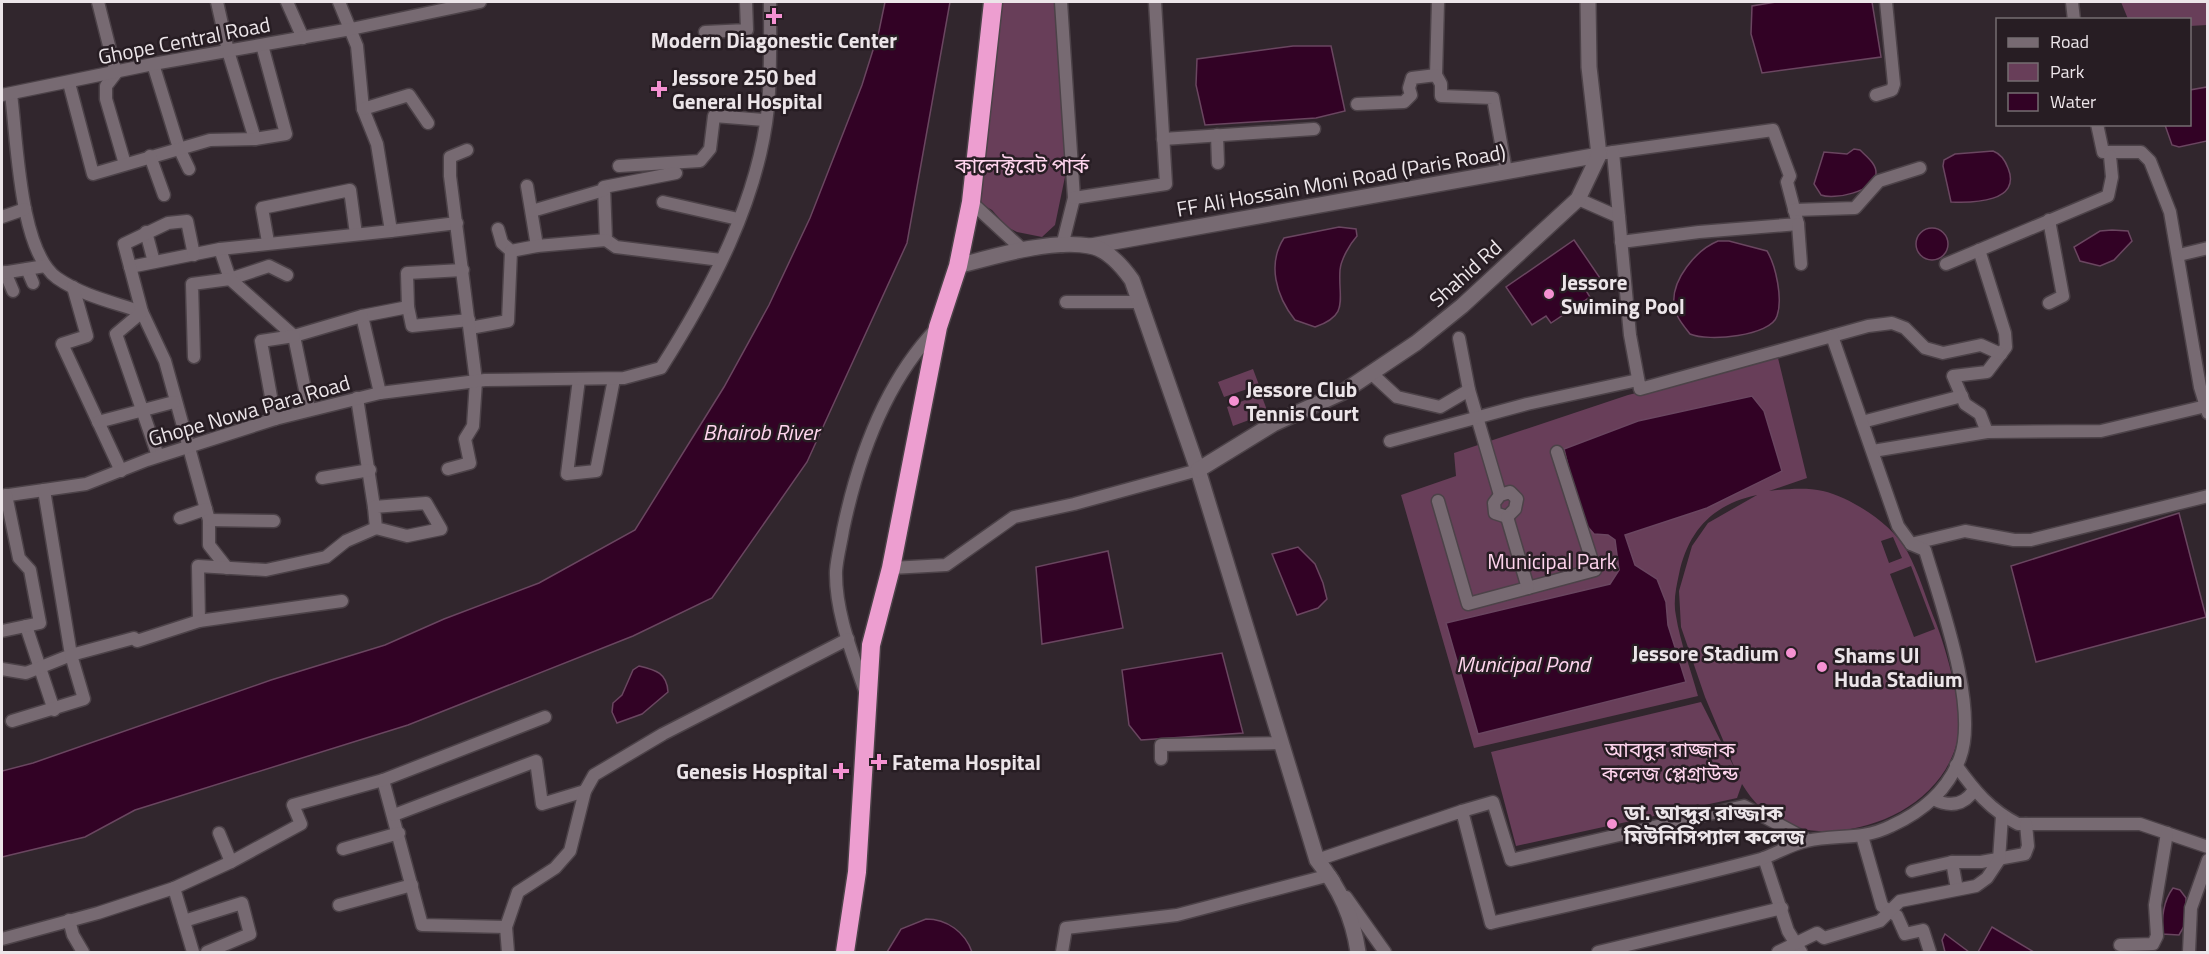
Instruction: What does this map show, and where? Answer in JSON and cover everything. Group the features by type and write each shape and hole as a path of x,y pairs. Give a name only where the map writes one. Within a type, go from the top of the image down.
{"highway":[{"path":"962,244 965,153 980,2"},
{"path":"845,952 857,873 871,645 891,568 938,327 958,266 971,202 993,2"}],"street":[{"path":"98,2 116,73 106,86 106,99 125,164"},
{"path":"217,2 228,51 255,139"},
{"path":"287,2 303,38"},
{"path":"339,2 357,46 363,109 377,144 391,231"},
{"name":"Ghope Central Road","path":"6,94 69,83 153,64 351,29 480,2"},
{"path":"705,32 747,30 747,2"},
{"name":"Ghope Nowa Para Road","path":"4,495 86,484 158,456 275,419 380,393 476,381 614,379 661,368 707,292 738,219 754,172 765,120 770,2"},
{"path":"1061,2 1074,198 1062,246"},
{"path":"1074,198 1166,184 1155,2"},
{"path":"1438,2 1436,75 1441,84 1441,96 1493,98 1506,171"},
{"path":"1588,2 1589,67 1619,217 1630,335 1641,389 1868,326 1892,323 1905,328 1925,348 1943,353 1981,345 2001,354"},
{"path":"1876,94 1892,90 1894,84 1886,2"},
{"path":"2072,2 2074,18"},
{"path":"69,83 93,174 210,140 255,139 286,134 262,45"},
{"path":"153,64 179,148 189,169"},
{"path":"1357,104 1404,102 1411,95 1409,88 1412,78 1436,75"},
{"path":"6,94 20,191 45,266 56,277 102,300 142,312"},
{"path":"363,109 409,94 428,123"},
{"path":"619,166 700,161 710,149 714,116 765,120"},
{"path":"1873,451 1986,432 2101,431 2207,409 2202,367 2170,212 2150,160 2141,152 2103,152 2097,126"},
{"path":"1163,139 1314,129"},
{"path":"1606,153 1676,146 1773,130 1790,176 1787,182 1798,224 1801,264"},
{"path":"1217,135 1218,163"},
{"path":"448,469 470,463 465,439 472,426 476,381 450,157 467,150"},
{"name":"FF Ali Hossain Moni Road (Paris Road)","path":"958,266 1023,250 1091,246 1606,153"},
{"name":"Shahid Rd","path":"1198,470 1273,424 1343,392 1462,306 1578,199 1606,153"},
{"path":"150,156 164,195"},
{"path":"1946,264 2108,196 2112,177 2110,156"},
{"path":"1794,210 1855,208 1879,181 1920,168"},
{"path":"606,240 603,187 676,173"},
{"path":"526,186 537,246"},
{"path":"268,242 262,208 351,190 356,234"},
{"path":"532,211 604,190"},
{"path":"1578,199 1619,217"},
{"path":"663,201 738,219"},
{"path":"971,202 1023,250"},
{"path":"2,217 25,209"},
{"path":"2049,220 2063,296 2049,303"},
{"path":"194,255 188,221 168,223 124,244 142,312 165,361 174,402 208,514 209,545 227,568"},
{"path":"130,267 268,242 457,223"},
{"path":"1621,242 1699,232 1798,224"},
{"path":"498,229 502,243 511,251"},
{"path":"146,232 154,262"},
{"path":"511,251 537,246 606,240 616,247 721,260"},
{"path":"1091,246 1121,265 1141,302 1198,470 1317,860 1385,952"},
{"path":"2179,255 2208,248"},
{"path":"220,249 230,279 294,336 309,409"},
{"path":"1979,250 2005,333 2006,347 1987,372 1953,376 1965,404 1980,414 1986,432"},
{"path":"463,270 407,273 408,306 412,326 508,321 511,251"},
{"path":"13,291 3,272 45,266"},
{"path":"194,357 192,284 230,279 269,266 286,275"},
{"path":"27,269 33,283"},
{"path":"73,286 87,336 62,344 121,471"},
{"path":"1066,302 1141,302"},
{"path":"275,419 261,341 294,336 362,316 408,306"},
{"path":"142,312 116,334 158,456"},
{"path":"362,316 380,393"},
{"path":"867,697 840,609 836,571 849,503 861,456 908,364 938,327"},
{"path":"1462,811 1491,923 1764,858 1808,840 1862,836 1890,827 1941,792 1956,765 1964,739 1958,666 1925,550 1911,544 1898,526 1832,336"},
{"path":"1459,338 1469,390 1500,495"},
{"path":"1371,373 1397,397 1440,406 1469,390"},
{"path":"579,379 567,474 596,471 614,379"},
{"path":"1390,441 1527,404 1638,380"},
{"path":"1863,422 1962,396"},
{"path":"357,398 370,470 376,528"},
{"path":"98,422 174,402"},
{"path":"1438,501 1468,604 1594,570 1557,452"},
{"path":"322,478 370,470"},
{"path":"891,568 946,565 1014,517 1074,504 1198,470"},
{"path":"12,721 84,699 71,655 44,490"},
{"path":"1510,492 1517,500 1515,509 1507,517 1495,513 1494,503 1500,495 1510,492"},
{"path":"2,631 40,623 30,570 19,558 4,495"},
{"path":"1911,544 1965,531 2014,540 2031,540 2208,496"},
{"path":"199,621 198,566 207,564 227,568 266,570 326,557 346,541 376,528 407,536 441,529 426,503 374,507"},
{"path":"180,518 208,514 274,521"},
{"path":"1507,517 1528,588"},
{"path":"2,669 26,673 71,655 134,638 137,641 199,621 342,601"},
{"path":"26,626 38,668 54,710"},
{"path":"508,952 506,927 518,892 555,868 570,851 585,791 594,775 617,759 731,701 808,657 848,639"},
{"path":"2,939 174,888 231,862 301,824 293,805 383,780 546,717"},
{"path":"1161,759 1161,745 1282,743"},
{"path":"394,815 536,761 542,804 585,791"},
{"path":"1956,765 1974,790 2002,816 2018,824 2140,824 2208,847"},
{"path":"383,780 422,925 506,927"},
{"path":"1933,799 1945,805 1959,803 1969,799 1974,790"},
{"path":"1317,860 1493,802 1510,860 1744,806 1808,840"},
{"path":"1778,952 1799,948 1817,933 1824,938 1880,921 1900,901 1976,886 1987,878 2000,860 2002,816"},
{"path":"1912,871 1952,862 2000,860 2025,854 2028,846 2026,824"},
{"path":"219,833 231,862"},
{"path":"343,849 399,834"},
{"path":"2120,945 2154,948 2157,936 2155,905 2167,834"},
{"path":"1862,836 1882,906 1897,916 1905,934 1923,930 1930,952"},
{"path":"1764,858 1788,931 1799,948"},
{"path":"2181,952 2189,952 2191,908 2208,860"},
{"path":"1952,862 1957,889"},
{"path":"1062,952 1066,928 1177,915 1330,875"},
{"path":"1330,875 1354,924 1358,952"},
{"path":"339,905 412,885"},
{"path":"174,888 193,952"},
{"path":"184,921 242,903 250,934 207,952"},
{"path":"1598,952 1782,908"},
{"path":"69,920 73,935 83,952"}],"green space":[{"name":"কালেক্টরেট পার্ক","path":"999,2 1057,2 1067,145 1066,172 1055,225 1042,237 1017,232 1007,227 992,210 974,200"},
{"path":"2121,2 2207,2 2207,25 2191,26 2191,18 2128,18"},
{"path":"1778,358 1807,478 1769,491 1803,489 1834,494 1858,506 1892,531 1911,559 1940,634 1956,696 1958,738 1941,776 1911,805 1874,823 1833,831 1818,831 1792,826 1769,815 1750,796 1742,784 1737,798 1516,846 1491,752 1701,702 1736,771 1705,697 1681,627 1679,591 1692,546 1708,523 1757,495 1741,499 1715,513 1696,532 1683,559 1676,590 1675,611 1698,696 1474,748 1401,495 1456,476 1454,453 1628,395","holes":["1893,537 1902,558 1889,563 1881,541","1911,566 1935,629 1914,637 1890,574"]},
{"path":"1253,369 1259,385 1224,397 1218,382"},
{"path":"1261,394 1268,413 1233,426 1227,407"}],"water":[{"name":"Bhairob River","path":"885,2 950,2 907,243 807,462 712,598 633,636 408,725 135,810 85,837 2,857 2,771 33,763 271,680 385,645 444,619 539,583 635,530 724,387 769,305 810,218 862,85 879,31"},
{"path":"1776,2 1872,2 1881,57 1762,73 1751,34 1752,6"},
{"path":"1293,46 1331,46 1345,111 1316,118 1205,125 1196,85 1197,59"},
{"path":"2207,87 2207,141 2179,147 2172,145 2165,126 2191,126 2191,90"},
{"path":"1854,149 1860,150 1873,164 1876,170 1874,180 1868,186 1853,193 1835,196 1821,195 1814,184 1824,152 1847,154"},
{"path":"1993,151 2007,165 2010,179 2008,188 2002,194 1982,201 1951,202 1943,166 1944,160 1955,154"},
{"path":"1339,227 1356,229 1357,236 1346,252 1340,270 1338,312 1326,322 1315,327 1295,320 1283,301 1276,280 1276,258 1279,248 1284,238"},
{"path":"1932,228 1943,233 1948,244 1943,255 1932,260 1921,255 1916,244 1921,233"},
{"path":"2100,231 2128,231 2132,241 2114,260 2100,266 2080,261 2074,247"},
{"path":"1574,240 1600,278 1585,289 1590,297 1551,323 1546,316 1532,325 1506,287"},
{"path":"1718,241 1729,241 1767,251 1776,274 1779,292 1779,309 1772,323 1752,333 1710,337 1690,334 1678,317 1674,295 1681,276 1701,251"},
{"name":"Municipal Pond","path":"1752,396 1764,411 1782,471 1707,508 1625,535 1635,565 1657,579 1666,602 1668,625 1686,682 1478,734 1446,623 1610,584 1619,570 1615,540 1608,535 1594,534 1581,519 1564,449 1638,421"},
{"path":"2179,513 2206,617 2036,662 2011,566"},
{"path":"1298,547 1315,564 1327,599 1318,608 1297,615 1272,554"},
{"path":"1108,551 1123,628 1042,644 1036,567"},
{"path":"1222,653 1243,733 1141,740 1129,725 1122,670"},
{"path":"639,666 660,673 665,680 668,692 642,714 617,723 612,712 613,703 622,695 633,670"},
{"path":"2173,888 2180,890 2186,898 2186,923 2179,935 2162,934 2165,904"},
{"path":"926,919 941,921 954,928 965,938 972,952 887,952 901,929"},
{"path":"1992,927 2034,952 1978,952"},
{"path":"1945,934 1969,952 1945,952 1942,940"}],"place":[{"name":"Modern Diagonestic Center","path":"774,16"},
{"name":"Jessore 250 bed General Hospital","path":"659,89"},
{"name":"Jessore Swiming Pool","path":"1549,294"},
{"name":"Jessore Club Tennis Court","path":"1234,401"},
{"name":"Jessore Stadium","path":"1791,653"},
{"name":"Shams Ul Huda Stadium","path":"1822,667"},
{"name":"Fatema Hospital","path":"879,762"},
{"name":"Genesis Hospital","path":"841,771"},
{"name":"ডা. আব্দুর রাজ্জাক মিউনিসিপ্যাল কলেজ","path":"1612,824"}],"park label":[{"name":"Municipal Park","path":"1552,561"},
{"name":"আবদুর রাজ্জাক কলেজ প্লেগ্রাউন্ড","path":"1670,761"}]}
